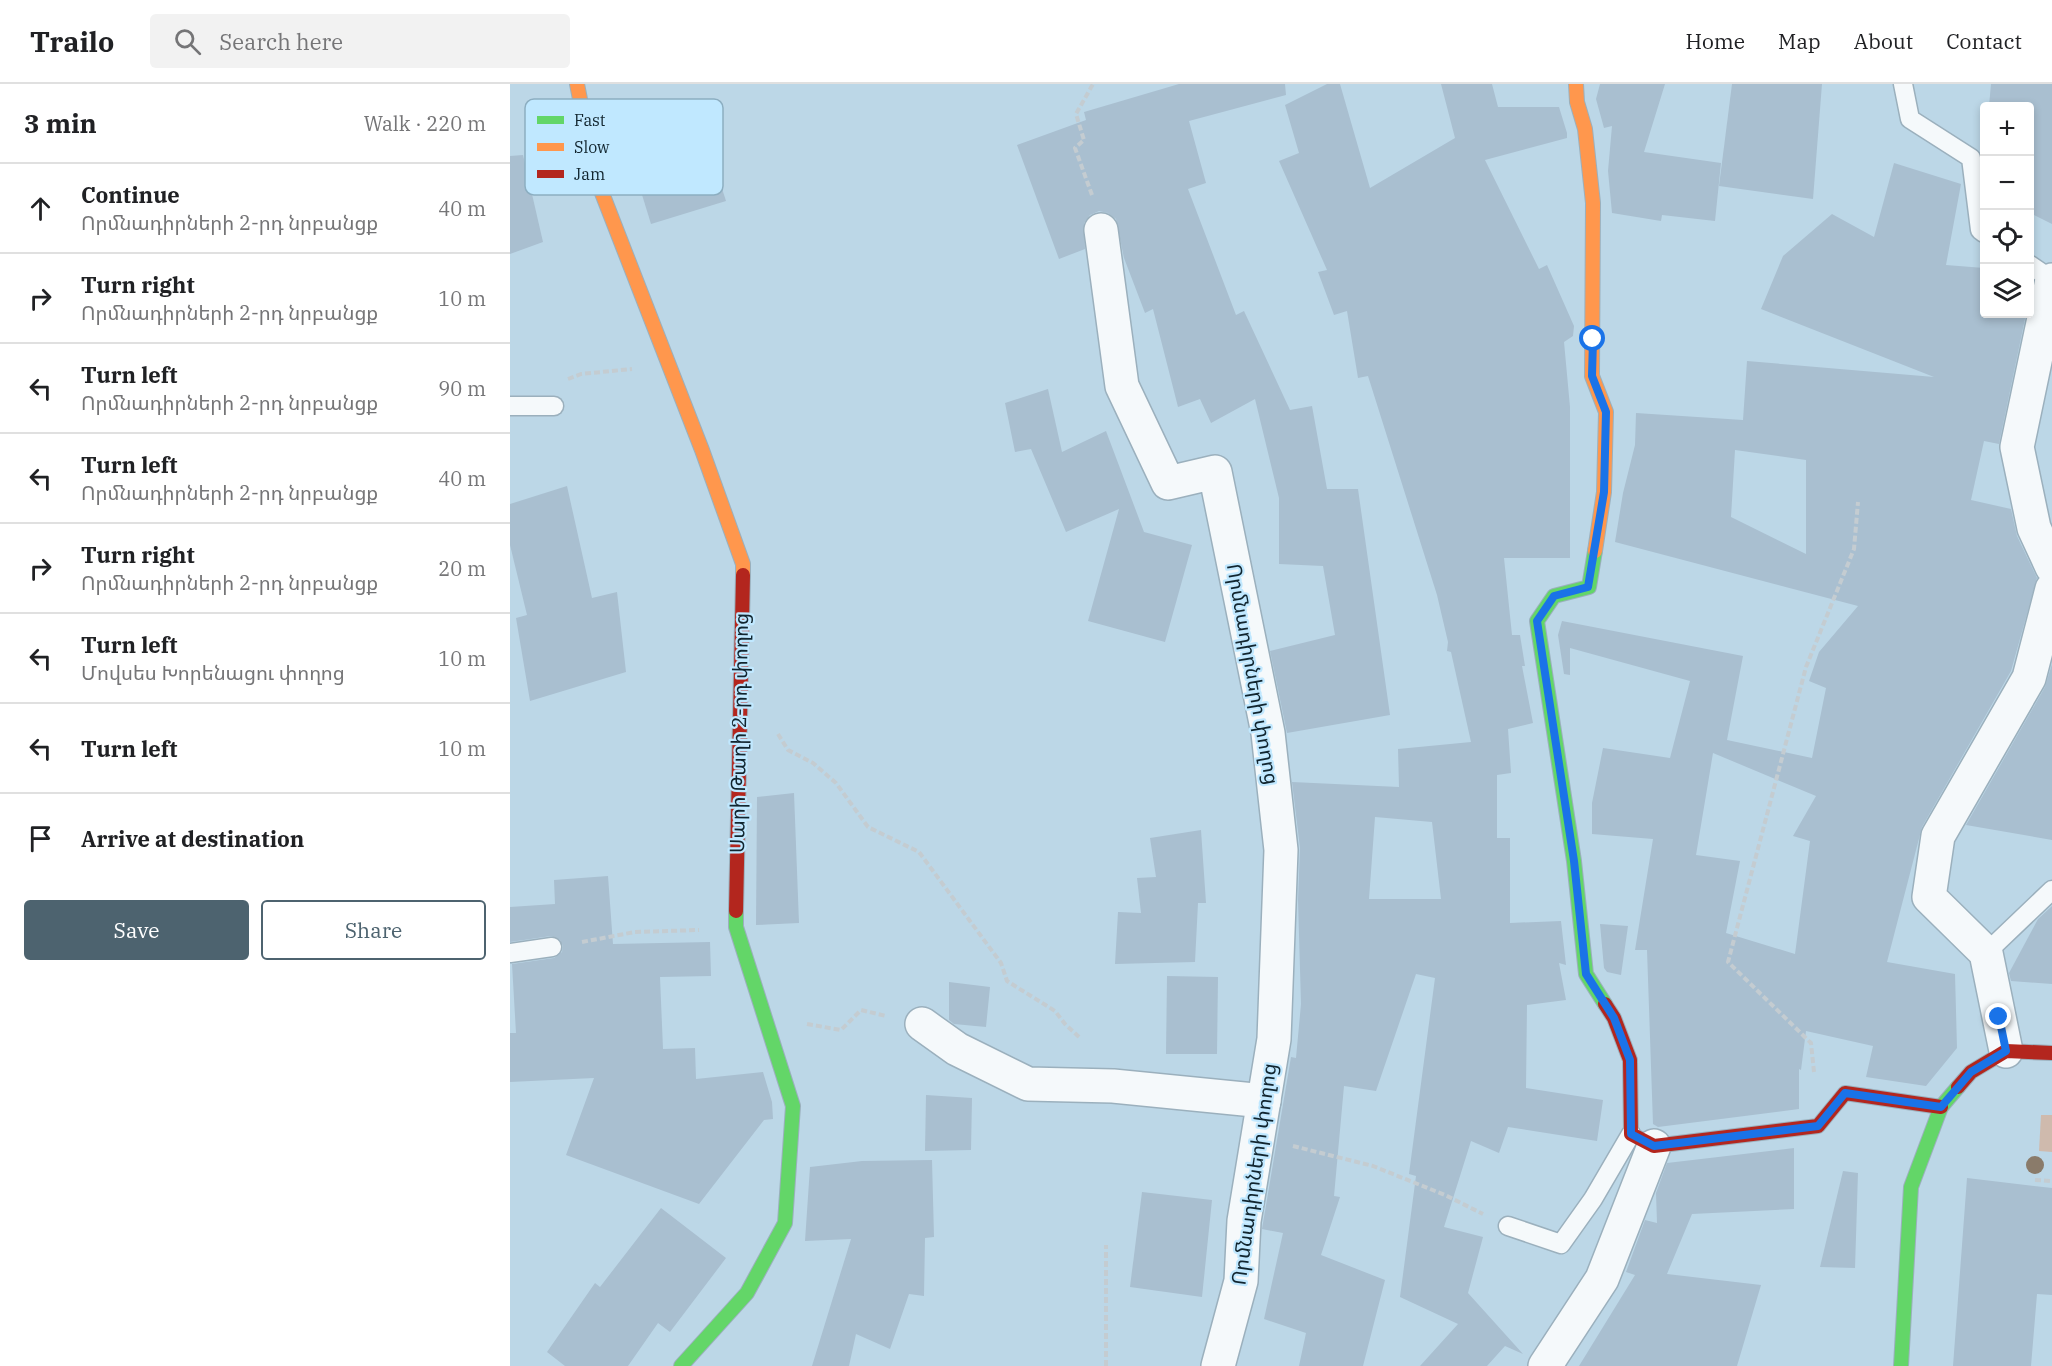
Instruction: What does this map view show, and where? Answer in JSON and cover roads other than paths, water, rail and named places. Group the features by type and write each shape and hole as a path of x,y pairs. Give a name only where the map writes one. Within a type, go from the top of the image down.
{"street":[{"name":"Սարի Թաղի 2-րդ փողոց","path":"577,84 580,99"},
{"path":"1545,1366 1602,1279 1643,1140 1630,1060 1614,1018 1586,974 1574,861 1537,621 1554,596 1588,587 1604,492 1606,412 1592,376 1593,203 1585,129 1577,102 1576,84"},
{"name":"Սարի Թաղի 2-րդ փողոց","path":"603,195 743,564 736,927 793,1106 785,1223 747,1293 681,1366"},
{"name":"Որմնադիրների փողոց","path":"1101,230 1122,386 1142,429 1168,483 1215,472 1268,733 1281,850 1274,1039 1244,1221 1241,1281 1218,1366"},
{"path":"2052,280 2017,447 2034,528 2052,567"},
{"path":"2006,1051 1986,953 1929,897 1938,836 2029,678 2052,589"},
{"path":"921,1024 957,1049 1028,1084 1113,1086 1264,1101"},
{"path":"1901,1366 1911,1186 1941,1107 1971,1072 2006,1051 2052,1053"},
{"path":"1643,1140 1818,1126 1845,1093 1941,1107"}],"lane":[{"path":"1903,84 1910,119 1971,158 1980,230"},
{"path":"2034,268 2052,280"},
{"path":"510,406 554,406"},
{"path":"1986,953 2052,890"},
{"path":"510,953 552,947"},
{"path":"1508,1226 1561,1244 1593,1200 1643,1140"}]}
